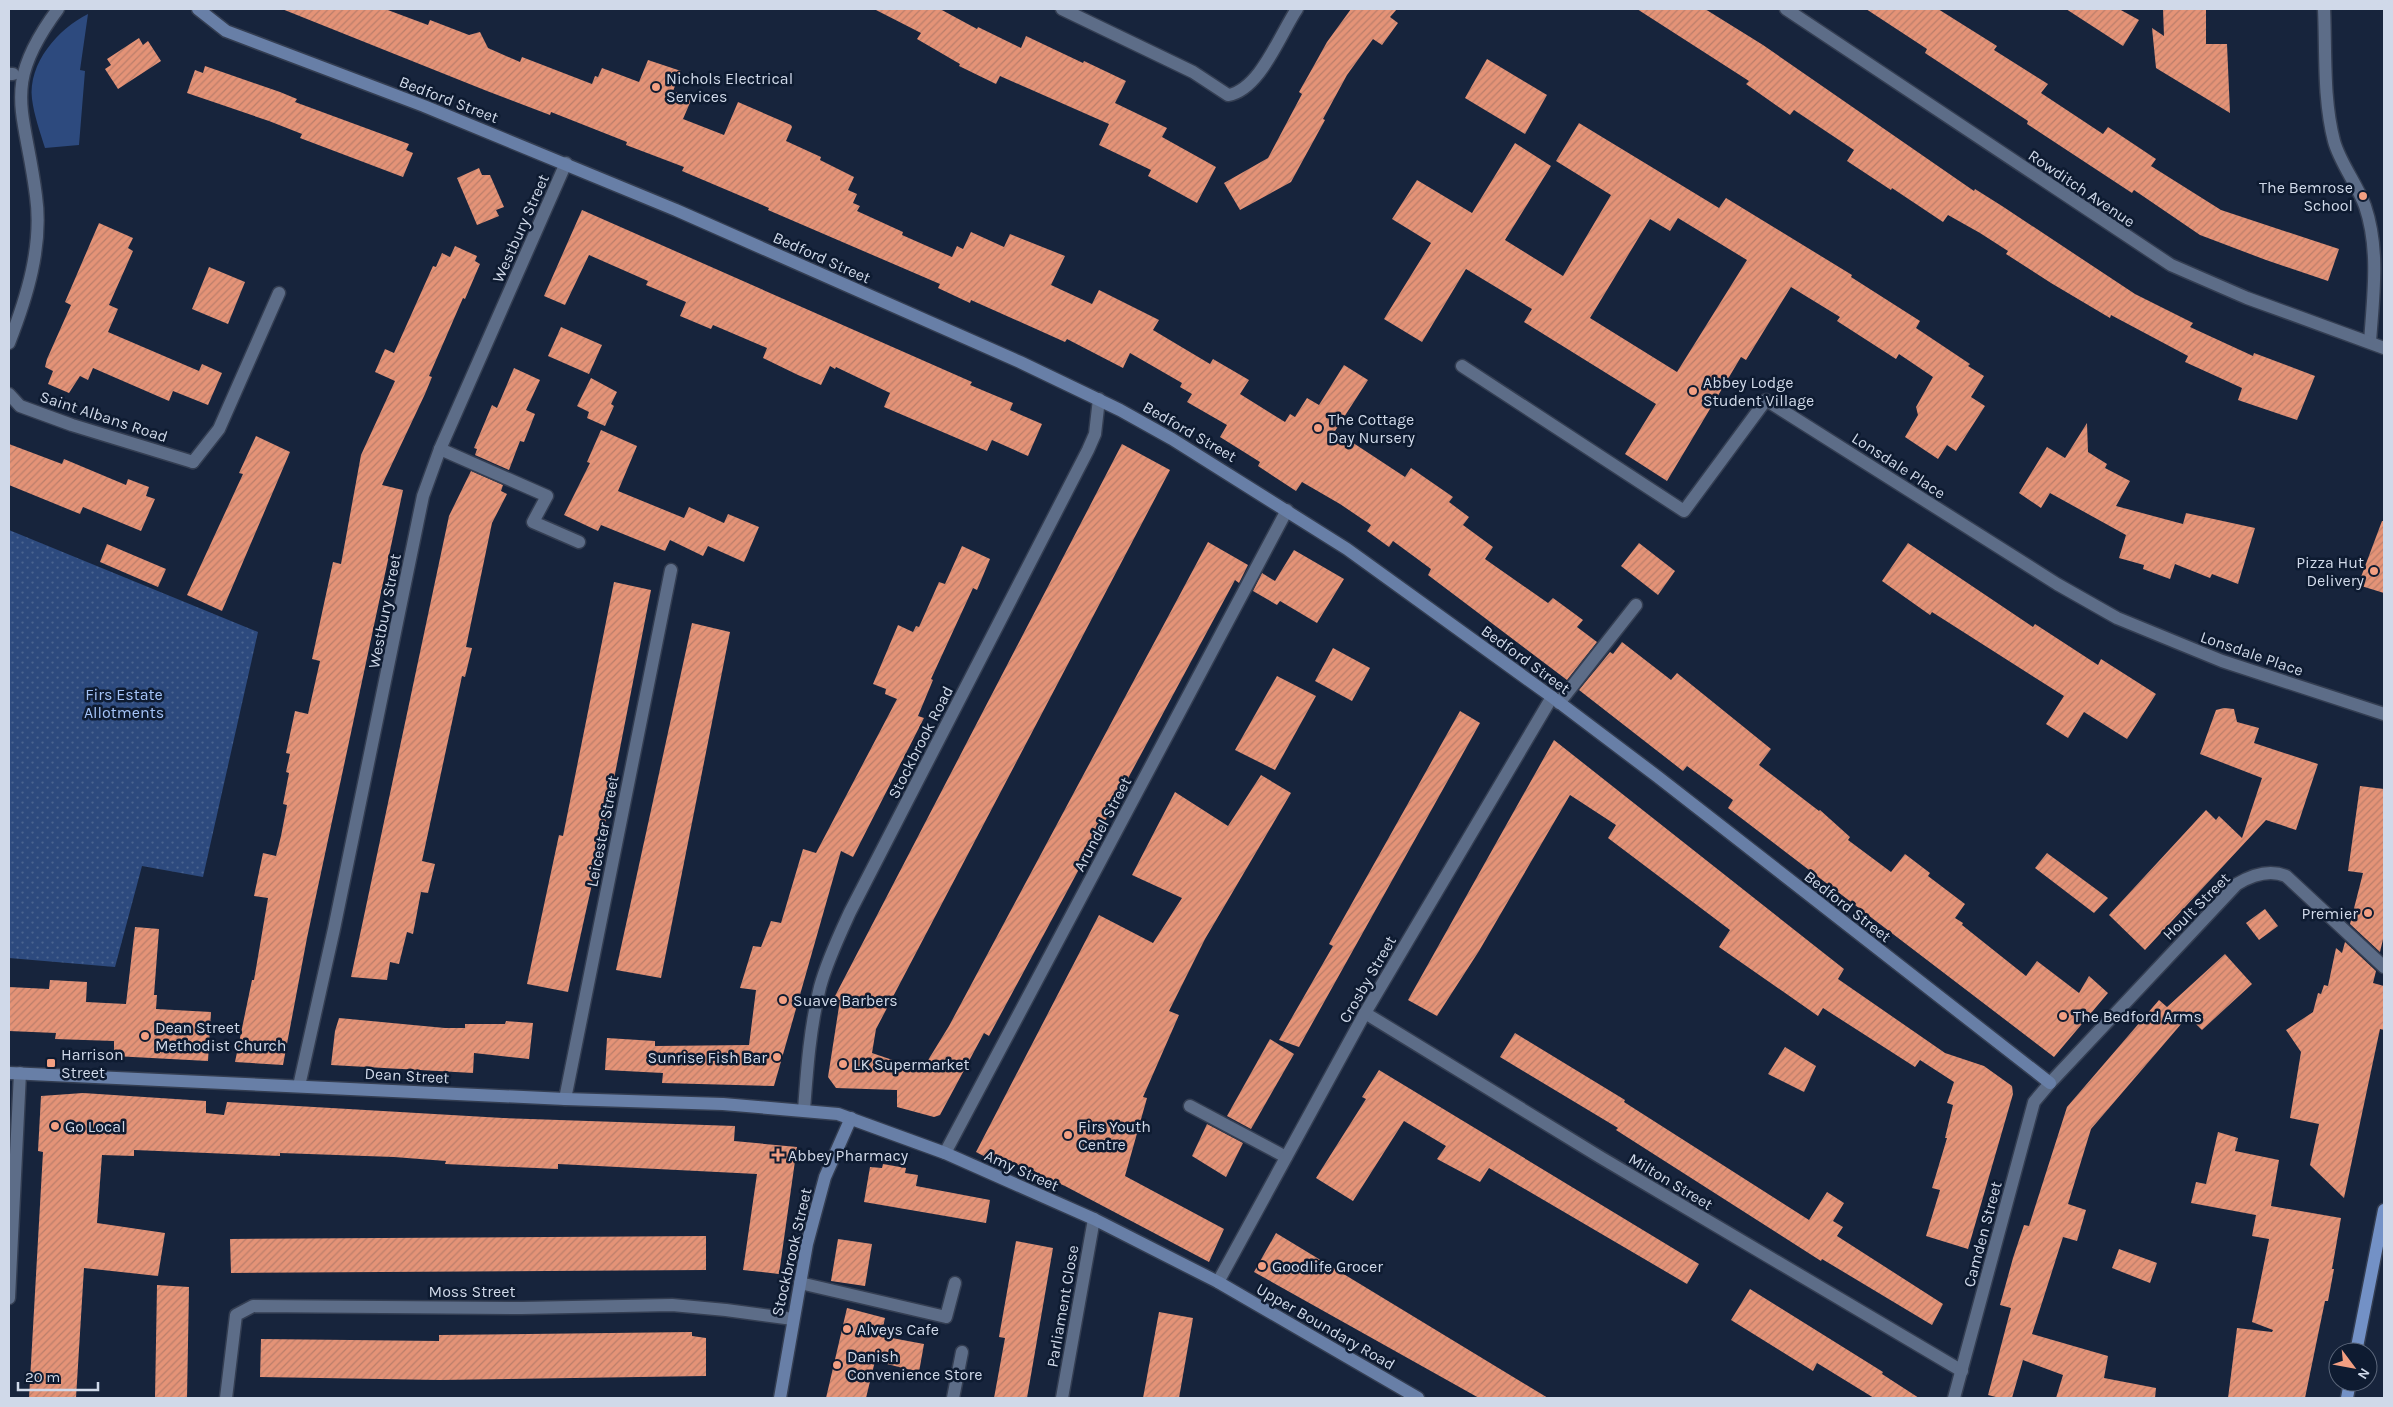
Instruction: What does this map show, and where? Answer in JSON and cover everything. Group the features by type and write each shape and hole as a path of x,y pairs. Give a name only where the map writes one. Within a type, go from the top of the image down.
{"main road":[{"path":"2358,1342 2384,1210"}],"street":[{"path":"9,343 20,316 32,273 38,232 36,196 14,112 11,74 26,46 58,9"},
{"name":"Bedford Street","path":"198,9 226,31 566,163 1012,358 1099,399 1180,444 1287,510 1399,585 1556,700 2050,1083"},
{"path":"1062,9 1193,72 1228,95 1237,94 1254,79 1297,9"},
{"name":"Rowditch Avenue","path":"1786,9 2171,265 2247,298 2384,348"},
{"path":"2324,9 2329,110 2334,141 2356,184 2365,208 2373,240 2374,272 2370,342"},
{"name":"Westbury Street","path":"299,1086 334,929 423,496 440,449 566,163"},
{"name":"Saint Albans Road","path":"9,394 20,406 72,425 193,462 219,429 279,293"},
{"name":"Lonsdale Place","path":"1462,366 1684,511 1766,400 2048,579 2117,618 2222,660 2384,714"},
{"name":"Stockbrook Road","path":"804,1110 809,1045 820,987 834,948 850,912 1088,450 1095,434 1099,399"},
{"path":"440,449 547,496 534,522 579,542"},
{"name":"Arundel Street","path":"945,1153 1287,510"},
{"name":"Leicester Street","path":"565,1099 671,570"},
{"name":"Crosby Street","path":"1218,1282 1365,1013 1556,700 1636,605"},
{"name":"Hoult Street","path":"2050,1083 2237,884 2257,875 2278,873 2294,882 2384,967"},
{"name":"Milton Street","path":"1365,1013 1608,1163 1962,1371"},
{"path":"9,1298 15,1073"},
{"name":"Dean Street","path":"15,1073 565,1099 723,1104 804,1110"},
{"name":"Camden Street","path":"1954,1398 2034,1102 2050,1083"},
{"path":"1190,1106 1286,1157"},
{"name":"Amy Street","path":"804,1110 838,1114 945,1153 1094,1219 1218,1282"},
{"name":"Stockbrook Street","path":"780,1398 807,1244 825,1178 851,1118"},
{"name":"Parliament Close","path":"1062,1398 1094,1219"},
{"name":"Upper Boundary Road","path":"1218,1282 1418,1398"},
{"path":"800,1283 946,1317 955,1283"},
{"name":"Moss Street","path":"226,1398 236,1315 254,1306 522,1308 672,1305 793,1319"},
{"path":"953,1398 962,1352"}],"green space":[{"path":"88,14 80,70 85,71 79,145 45,148 32,99 35,73 40,60 56,38 77,20"},
{"name":"Firs Estate Allotments","path":"9,530 258,632 203,877 142,866 115,967 9,958"}],"building":[{"path":"282,9 385,9 428,25 430,20 469,35 480,32 488,48 520,62 522,57 592,84 595,76 598,77 602,68 639,82 648,60 681,71 673,91 692,98 683,119 724,135 738,102 791,125 792,127 786,141 821,157 820,160 854,177 848,190 857,194 853,203 860,206 857,211 903,232 902,235 952,257 957,246 963,249 971,232 1004,247 1010,234 1065,256 1051,285 1092,304 1099,290 1159,320 1153,330 1210,364 1213,359 1249,380 1240,394 1285,422 1290,414 1295,417 1307,398 1319,405 1344,365 1368,380 1335,431 1405,477 1411,468 1453,497 1449,502 1469,517 1463,525 1493,547 1485,559 1548,603 1553,598 1583,620 1577,627 1597,642 1567,680 1428,575 1431,569 1393,541 1389,547 1367,531 1371,525 1302,482 1296,491 1258,466 1260,462 1220,437 1227,425 1187,402 1192,394 1180,387 1182,383 1130,353 1123,368 1067,339 1065,342 971,300 970,303 938,288 940,284 682,171 684,167 626,145 627,142 551,112 550,115 487,91"},
{"path":"874,9 940,9 977,29 978,27 1021,48 1026,36 1126,81 1115,103 1167,128 1162,137 1216,167 1197,203 1148,176 1151,170 1099,145 1109,124 1000,76 996,84 959,66 960,64 917,39 921,33"},
{"path":"1351,9 1397,9 1390,17 1398,23 1382,45 1373,39 1347,75 1291,182 1240,210 1224,183 1268,158 1302,94 1299,92 1327,42"},
{"path":"1637,9 1705,9 1763,45 1974,191 1975,189 2002,206 2135,294 2193,323 2190,327 2253,356 2254,353 2315,376 2297,420 2238,400 2242,388 2185,362 2188,356 2111,315 2110,318 2006,254 2008,251 1980,233 1948,215 1943,222 1892,188 1891,190 1847,161 1854,150 1794,110 1790,115 1746,84 1749,81"},
{"path":"1866,9 1938,9 1997,46 1994,50 2048,84 2041,93 2103,134 2108,127 2156,159 2151,166 2221,210 2339,249 2328,281 2200,235 2134,190 2132,193 2027,124 2028,121 1925,53 1927,49"},
{"path":"2066,9 2119,9 2139,20 2123,46"},
{"path":"2163,9 2206,9 2206,44 2227,44 2230,113 2156,68 2152,28 2164,36"},
{"path":"139,38 143,45 148,41 161,61 118,89 105,69 111,65 107,59"},
{"path":"1487,59 1547,95 1525,134 1465,98"},
{"path":"205,66 280,92 297,99 295,102 409,144 406,150 413,153 403,177 300,138 302,134 269,121 187,93 195,70 203,73"},
{"path":"1579,123 1719,208 1726,198 1852,275 1851,277 1920,321 1916,328 1970,364 1968,366 1984,376 1971,397 1985,406 1956,451 1947,445 1938,459 1905,437 1918,415 1916,407 1933,377 1899,354 1896,359 1837,321 1840,317 1791,287 1746,360 1741,357 1667,481 1625,454 1656,404 1524,322 1532,309 1466,269 1422,342 1384,319 1431,243 1392,219 1417,180 1472,213 1515,143 1551,166 1505,240 1563,276 1611,195 1556,161","holes":["1678,218 1747,260 1677,372 1590,318 1650,219 1670,231"]},
{"path":"479,168 482,175 490,175 504,207 496,210 499,216 477,225 457,178"},
{"path":"582,210 972,382 970,385 1013,403 1010,410 1042,424 1028,456 992,440 987,451 884,407 890,393 836,367 835,369 830,366 821,385 798,375 763,358 767,348 713,325 711,329 680,316 686,302 646,285 648,281 589,255 565,305 544,296"},
{"path":"99,223 133,238 128,248 133,251 109,305 118,309 108,332 199,371 202,364 222,373 208,405 173,391 169,401 93,368 88,380 80,376 69,393 48,384 53,371 45,367 47,359 71,305 65,302"},
{"path":"455,246 477,256 475,261 480,264 429,376 432,377 425,394 382,485 403,490 307,938 283,1065 235,1062 252,980 254,980 268,898 254,896 263,853 276,856 281,836 287,805 283,804 289,773 286,772 290,754 286,753 295,711 308,714 320,661 312,659 333,562 341,564 361,455 395,381 375,372 385,349 394,353 433,266 436,267 442,253 450,257"},
{"path":"209,267 245,282 228,324 192,309"},
{"path":"561,327 602,345 589,374 548,356"},
{"path":"514,368 540,380 526,410 535,414 524,442 520,441 509,470 475,455 477,449 474,448 492,405 497,408"},
{"path":"591,378 617,392 611,404 614,406 605,426 587,418 589,412 577,406"},
{"path":"2087,423 2088,452 2107,464 2105,468 2130,481 2116,506 2183,524 2186,513 2255,528 2238,584 2212,574 2210,578 2175,564 2170,579 2143,569 2144,565 2119,558 2126,535 2050,493 2041,508 2019,493 2047,447 2065,458"},
{"path":"601,430 637,446 618,491 684,518 689,507 724,523 728,514 759,527 744,562 708,546 703,556 670,540 665,551 601,525 598,531 564,515 590,463 587,462"},
{"path":"256,436 290,452 222,611 187,595 243,474 239,473"},
{"path":"9,444 62,464 64,459 126,485 128,479 149,487 146,496 155,499 141,531 83,507 80,514 9,485"},
{"path":"1122,444 1170,470 876,1029 872,1053 922,1070 949,1026 1208,542 1248,565 1239,583 1235,580 989,1036 984,1033 940,1115 934,1117 897,1107 897,1090 836,1088 828,1077 840,1000 834,998"},
{"path":"471,471 503,485 501,491 507,494 492,523 466,647 472,648 465,677 462,676 422,861 435,864 428,893 421,892 413,934 407,932 399,964 390,962 387,980 351,977 449,516"},
{"name":"Pizza Hut Delivery","path":"2382,521 2384,521 2384,593 2358,585"},
{"path":"1639,543 1675,571 1658,595 1621,566"},
{"path":"1908,543 2033,627 2035,624 2098,665 2101,659 2156,694 2127,739 2084,712 2068,738 2046,724 2064,696 1932,612 1930,615 1882,581"},
{"path":"107,544 166,569 158,587 100,562"},
{"path":"962,546 990,559 977,590 973,588 931,679 933,680 918,716 924,718 853,857 841,851 774,1086 662,1083 663,1073 605,1070 607,1038 655,1041 655,1046 749,1045 756,990 740,988 753,946 761,947 771,921 781,923 803,849 816,853 897,699 885,694 886,689 873,684 898,625 913,632 916,626 919,627 939,582 945,584"},
{"path":"1294,550 1344,579 1317,623 1280,601 1277,605 1253,591 1262,573 1275,581"},
{"path":"614,582 651,590 604,830 568,992 527,984 559,835 563,836"},
{"path":"692,623 730,632 661,978 616,970"},
{"path":"1622,642 1671,680 1677,673 1771,749 1759,765 1820,810 1850,837 1848,840 1891,872 1905,854 1930,873 1928,876 1965,904 1955,918 2026,976 2037,961 2079,993 2089,976 2108,993 2054,1057 1728,808 1733,800 1687,766 1683,771 1579,690 1610,652 1613,654"},
{"path":"1333,648 1370,668 1352,701 1315,681"},
{"path":"1277,676 1316,696 1275,770 1235,750"},
{"path":"2224,708 2234,709 2237,722 2259,728 2254,743 2318,764 2296,830 2266,820 2145,950 2109,915 2206,810 2216,820 2219,816 2242,838 2262,778 2200,754 2216,710"},
{"path":"1460,711 1480,723 1299,1047 1279,1040 1333,946 1329,944"},
{"path":"1554,740 1844,969 1838,979 1945,1053 1984,1066 2012,1086 2013,1094 1968,1249 1926,1236 1940,1190 1932,1188 1947,1138 1945,1138 1953,1105 1947,1103 1954,1082 1920,1060 1915,1067 1823,1008 1818,1016 1719,947 1730,930 1608,838 1616,825 1570,795 1479,951 1437,1016 1408,1000"},
{"path":"1261,775 1291,793 1205,939 1169,1011 1179,1015 1143,1097 1147,1098 1125,1176 1224,1229 1209,1262 1065,1186 1011,1162 1009,1165 1001,1165 976,1152 1099,915 1153,943 1182,898 1132,875 1175,792 1228,826"},
{"path":"2360,786 2384,789 2384,935 2380,952 2350,924 2363,873 2348,871"},
{"path":"2047,853 2108,898 2094,913 2035,868"},
{"path":"2265,909 2278,926 2259,940 2246,923"},
{"path":"135,927 159,929 154,995 157,995 156,1009 211,1012 208,1061 114,1056 114,1041 55,1039 56,1033 9,1031 9,987 49,989 50,980 87,982 86,1002 126,1004"},
{"path":"2345,942 2376,971 2373,983 2384,986 2384,1030 2380,1029 2344,1198 2310,1165 2319,1124 2290,1118 2301,1052 2286,1030 2313,1012 2318,993 2321,994 2324,985 2328,986 2336,948 2342,953"},
{"path":"2225,954 2252,984 2202,1030 2188,1016 2091,1129 2068,1204 2086,1210 2077,1241 2063,1237 2032,1334 2108,1356 2104,1378 2156,1388 2155,1398 2056,1398 2063,1375 2023,1360 2012,1398 1988,1395 2011,1308 2000,1305 2024,1225 2029,1226 2067,1107 2159,1000 2167,1007"},
{"path":"339,1018 445,1028 465,1028 465,1024 505,1024 506,1021 533,1023 529,1059 474,1053 473,1073 331,1065 335,1031"},
{"path":"1515,1033 1625,1100 1624,1102 1809,1220 1827,1192 1844,1203 1833,1221 1843,1227 1837,1236 1943,1304 1932,1325 1822,1259 1821,1261 1616,1130 1618,1128 1500,1057"},
{"path":"1270,1039 1294,1054 1251,1129 1227,1116"},
{"path":"1785,1047 1816,1066 1804,1092 1768,1074"},
{"path":"1379,1070 1699,1264 1687,1284 1489,1168 1480,1182 1437,1159 1446,1146 1404,1121 1353,1201 1316,1178 1366,1099 1362,1097"},
{"path":"83,1093 206,1101 206,1113 224,1115 227,1102 503,1118 735,1126 734,1141 797,1147 779,1274 743,1270 757,1174 558,1164 558,1169 445,1164 446,1161 394,1157 280,1153 280,1156 134,1150 134,1156 102,1155 97,1223 165,1233 158,1276 84,1268 76,1398 29,1398 43,1152 38,1151 41,1096"},
{"path":"1207,1124 1243,1143 1226,1177 1192,1156"},
{"path":"2218,1132 2238,1138 2235,1151 2279,1160 2271,1206 2341,1218 2328,1301 2325,1301 2305,1398 2228,1398 2237,1328 2272,1332 2273,1330 2252,1322 2269,1239 2252,1236 2256,1215 2191,1203 2196,1182 2206,1184"},
{"path":"883,1164 906,1168 905,1173 918,1175 916,1186 990,1200 986,1223 864,1202 870,1167 882,1168"},
{"path":"1276,1233 1548,1398 1479,1398 1254,1272"},
{"path":"706,1236 706,1270 231,1273 230,1239"},
{"path":"838,1239 872,1244 865,1286 831,1281"},
{"path":"1016,1241 1053,1248 1027,1398 994,1398 1005,1338 999,1337"},
{"path":"2119,1249 2157,1263 2150,1283 2112,1268"},
{"path":"157,1285 189,1287 187,1398 155,1398"},
{"path":"1750,1289 1883,1372 1882,1374 1919,1398 1874,1398 1817,1363 1813,1371 1731,1320"},
{"path":"847,1308 885,1318 881,1336 924,1344 919,1372 875,1361 866,1398 826,1398"},
{"path":"1159,1312 1193,1318 1179,1398 1143,1398"},
{"path":"692,1332 692,1336 706,1338 706,1376 440,1380 260,1377 261,1339 439,1341 439,1335"}],"place":[{"name":"Nichols Electrical Services","path":"656,87"},
{"name":"The Bemrose School","path":"2363,196"},
{"name":"Abbey Lodge Student Village","path":"1693,391"},
{"name":"The Cottage Day Nursery","path":"1318,428"},
{"name":"Pizza Hut Delivery","path":"2374,571"},
{"name":"Premier","path":"2368,913"},
{"name":"Suave Barbers","path":"783,1000"},
{"name":"The Bedford Arms","path":"2063,1016"},
{"name":"Dean Street Methodist Church","path":"145,1036"},
{"name":"Sunrise Fish Bar","path":"777,1057"},
{"name":"Harrison Street","path":"51,1063"},
{"name":"LK Supermarket","path":"843,1064"},
{"name":"Go Local","path":"55,1126"},
{"name":"Firs Youth Centre","path":"1068,1135"},
{"name":"Abbey Pharmacy","path":"778,1155"},
{"name":"Goodlife Grocer","path":"1262,1266"},
{"name":"Alveys Cafe","path":"847,1329"},
{"name":"Danish Convenience Store","path":"837,1365"}]}
